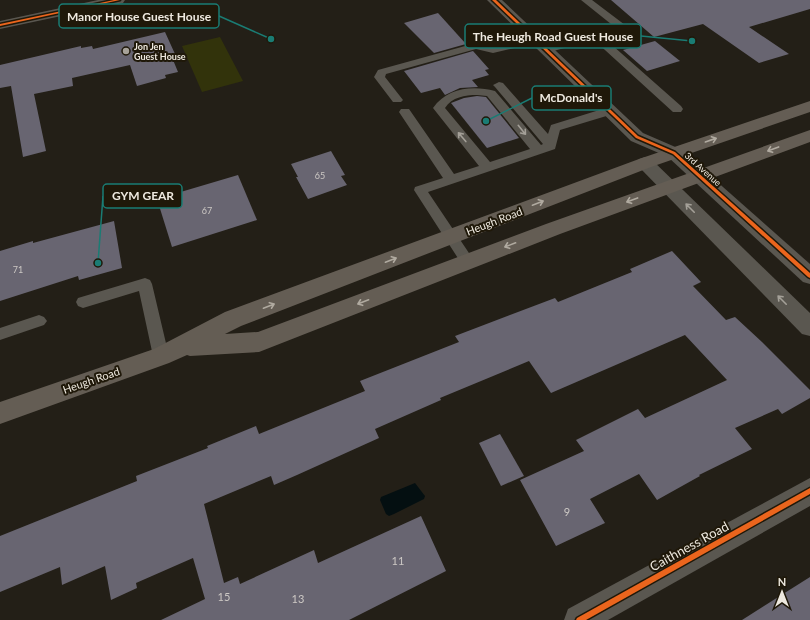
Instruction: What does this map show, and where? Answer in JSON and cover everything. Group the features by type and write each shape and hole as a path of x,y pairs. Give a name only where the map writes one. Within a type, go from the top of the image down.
{"main road":[{"name":"Heugh Road","path":"0,413 161,356 233,319 645,163 810,106"},
{"name":"Heugh Road","path":"182,346 259,342 669,186 810,136"}],"street":[{"path":"0,16 74,0"},
{"path":"0,25 118,0"},
{"name":"3rd Avenue","path":"494,0 637,137 674,153 810,276"},
{"path":"637,137 645,163 810,327"},
{"name":"Caithness Road","path":"579,620 810,491"}],"lane":[{"path":"397,100 379,77 382,72 476,46 493,50 541,45 597,37 620,30 621,27 586,0"},
{"path":"597,37 677,109"},
{"path":"499,85 551,146"},
{"path":"488,167 438,108 441,102 471,91 482,91 491,94 538,150"},
{"path":"551,146 555,128 609,111"},
{"path":"405,112 451,179"},
{"path":"468,262 420,190 551,146"},
{"path":"83,302 145,284 161,356"},
{"path":"0,334 39,321"}],"shaded area":[{"path":"220,37 243,81 202,92 182,46"},
{"path":"415,483 425,496 424,499 389,516 386,514 380,500 381,497"}],"building":[{"path":"611,0 810,0 810,9 749,27 789,54 759,63 703,24 654,37"},
{"path":"438,13 466,44 434,53 404,23"},
{"path":"165,32 175,54 171,55 178,72 165,75 166,78 137,86 130,65 72,78 73,86 34,94 46,151 23,157 11,86 0,88 0,65 81,46 81,48 92,46 93,49"},
{"path":"655,41 680,61 647,71 623,50"},
{"path":"473,51 489,69 485,70 489,75 472,80 478,87 460,88 445,95 440,88 421,93 404,71"},
{"path":"477,96 486,97 519,138 487,148 451,103 464,98"},
{"path":"331,151 345,175 341,176 347,185 308,199 291,164"},
{"path":"238,175 257,220 172,247 157,199"},
{"path":"114,221 122,268 79,280 78,276 0,301 0,251 33,241 33,243"},
{"path":"672,251 701,282 693,286 726,320 735,317 762,342 810,390 810,398 782,414 778,409 735,428 752,449 699,475 700,476 657,500 639,474 590,499 605,523 556,546 520,480 584,451 576,440 638,409 645,418 727,380 685,335 551,393 529,361 440,398 441,400 375,429 379,438 297,475 274,485 271,476 204,504 224,583 238,577 240,584 314,550 318,563 421,516 446,571 349,620 161,620 205,599 193,558 136,583 137,588 111,600 105,566 62,585 60,567 0,592 0,536 137,481 136,476 208,448 207,446 256,426 259,434 365,391 360,381 459,342 455,336 555,298 558,302 632,272 630,269"},
{"path":"500,434 524,476 501,486 479,443"},
{"path":"810,577 810,620 742,620"}],"cycle path":[{"path":"0,25 118,0"},
{"path":"494,0 637,137 674,153 810,276"},
{"path":"579,620 810,491"}],"place":[{"name":"Manor House Guest House","path":"271,39"},
{"name":"The Heugh Road Guest House","path":"692,41"},
{"name":"Jon Jen Guest House","path":"126,51"},
{"name":"McDonald's","path":"486,121"},
{"name":"GYM GEAR","path":"98,263"}]}
